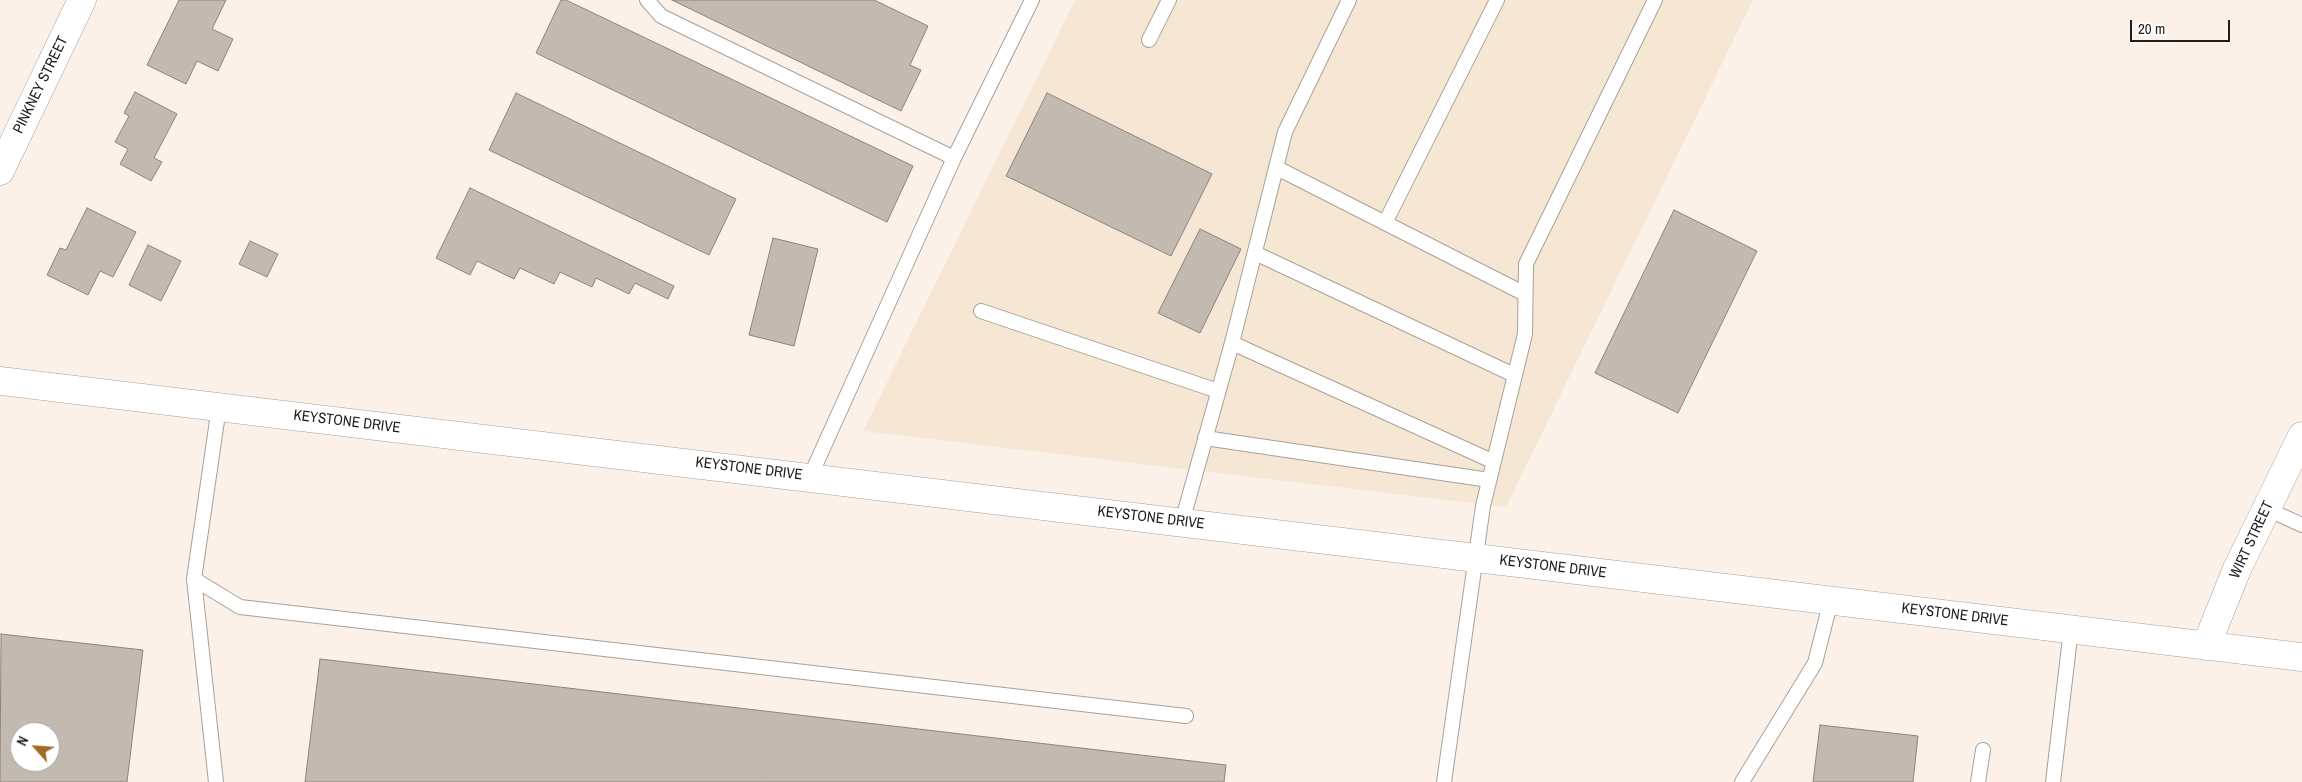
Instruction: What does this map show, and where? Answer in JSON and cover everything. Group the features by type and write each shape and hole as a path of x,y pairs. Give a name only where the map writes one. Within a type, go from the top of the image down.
{"street":[{"name":"PINKNEY STREET","path":"0,171 82,0"},
{"name":"KEYSTONE DRIVE","path":"0,380 2302,657"},
{"name":"WIRT STREET","path":"2206,646 2237,569 2302,436"}],"lane":[{"path":"647,0 661,16 954,158"},
{"path":"810,476 954,158 1032,0"},
{"path":"1149,40 1169,0"},
{"path":"1182,522 1232,342 1285,132 1349,0"},
{"path":"1385,223 1497,0"},
{"path":"1444,782 1482,506 1525,334 1526,264 1655,0"},
{"path":"1277,168 1526,294"},
{"path":"1255,253 1514,375"},
{"path":"981,310 1218,391"},
{"path":"1232,342 1492,462"},
{"path":"216,782 194,579 219,407"},
{"path":"1205,438 1489,480"},
{"path":"2267,509 2302,525"},
{"path":"194,579 240,607 1186,716"},
{"path":"1742,782 1816,663 1831,600"},
{"path":"2053,782 2071,629"},
{"path":"1978,782 1983,750"}],"shaded area":[{"path":"1075,0 1753,0 1506,507 863,431"}],"building":[{"path":"179,0 226,0 212,29 233,39 218,71 197,61 186,84 147,65"},
{"path":"561,0 566,0 913,166 887,222 536,53"},
{"path":"672,0 874,0 928,26 910,65 921,70 901,111"},
{"path":"135,92 177,114 154,158 162,162 151,181 120,164 128,149 115,142 129,116 124,113"},
{"path":"516,93 736,199 709,255 489,150"},
{"path":"1047,93 1212,174 1171,256 1006,176"},
{"path":"470,188 674,286 668,299 635,283 629,294 596,278 592,287 560,272 554,284 520,268 514,279 477,261 470,275 436,258"},
{"path":"87,208 136,232 113,277 100,271 88,295 47,275 60,248 66,250"},
{"path":"1674,210 1757,251 1678,413 1595,373"},
{"path":"1200,229 1241,249 1200,333 1158,313"},
{"path":"773,238 818,249 794,346 749,335"},
{"path":"250,241 278,254 267,277 239,264"},
{"path":"148,245 181,261 161,301 129,285"},
{"path":"1,634 143,650 127,782 0,782"},
{"path":"320,659 1226,765 1224,782 305,782"},
{"path":"1820,725 1918,736 1913,782 1813,782"}]}
